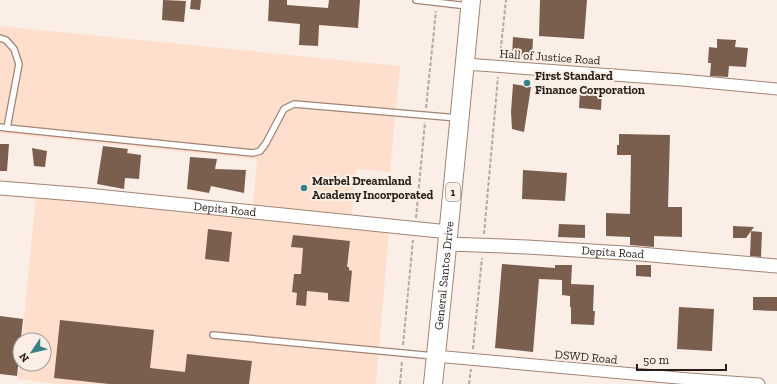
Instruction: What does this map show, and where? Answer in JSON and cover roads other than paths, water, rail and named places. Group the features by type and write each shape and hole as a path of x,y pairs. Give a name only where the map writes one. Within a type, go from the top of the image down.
{"highway":[{"name":"General Santos Drive","path":"433,384 470,3"}],"street":[{"name":"Hall of Justice Road","path":"465,64 682,80 777,89"},
{"name":"Depita Road","path":"0,188 87,195 448,238 483,245 640,254 777,266"},
{"name":"DSWD Road","path":"435,356 759,384"}],"lane":[{"path":"416,0 470,3"},
{"path":"0,38 6,40 14,49 18,64 7,128"},
{"path":"0,127 253,153 260,151 266,143 284,109 294,104 459,118"},
{"path":"213,335 435,356"}],"place":[{"name":"First Standard Finance Corporation","path":"527,83"},
{"name":"Marbel Dreamland Academy Incorporated","path":"304,188"}]}
